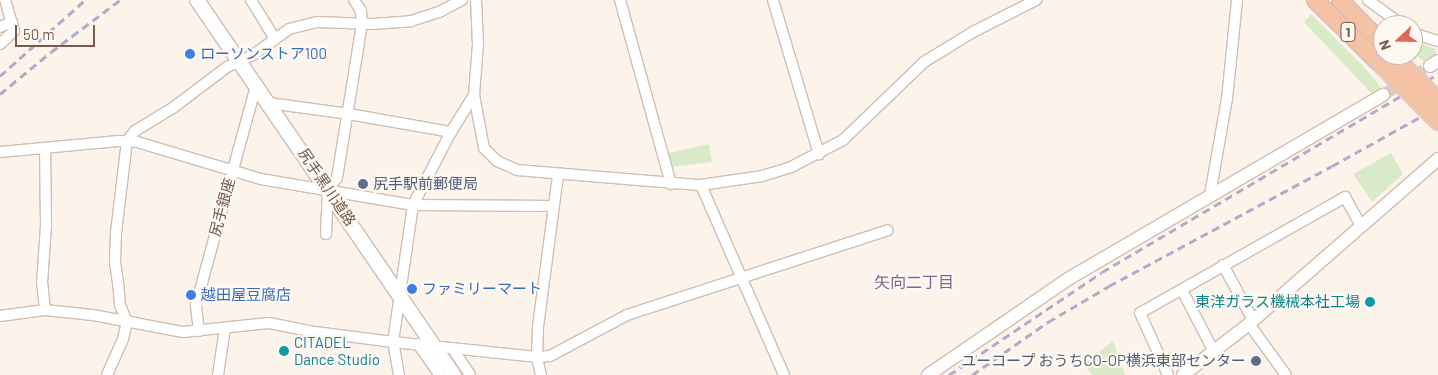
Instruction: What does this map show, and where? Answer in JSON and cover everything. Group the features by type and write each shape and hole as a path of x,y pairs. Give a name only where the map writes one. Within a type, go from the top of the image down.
{"highway":[{"name":"1","path":"1315,0 1373,46"},
{"name":"1","path":"1340,0 1373,34"},
{"name":"1","path":"1395,65 1438,122"},
{"name":"1","path":"1397,65 1438,100"}],"main road":[{"name":"尻手黒川道路","path":"198,0 433,345 447,354 454,375"}],"street":[{"path":"0,44 14,32 6,0"},
{"path":"251,0 275,38"},
{"path":"326,234 328,189 337,178 362,23 360,11 354,0"},
{"path":"107,375 123,339 127,322 120,305 115,261 116,233 127,141 135,131 174,107 239,60 253,55 289,29 307,24 410,21 439,12 462,0"},
{"path":"476,0 478,44 474,95 481,139 489,155 505,166 516,170 558,175 701,185 773,174 819,154 842,140 924,62 973,32 1036,0"},
{"path":"620,0 671,184"},
{"path":"773,0 819,154"},
{"path":"1210,195 1227,99 1237,0"},
{"path":"1368,0 1388,15"},
{"path":"0,27 12,22"},
{"path":"1423,36 1438,41"},
{"name":"尻手銀座","path":"199,331 196,305 256,85"},
{"path":"399,375 393,342 413,205 451,132 474,95"},
{"path":"928,375 1068,279 1383,95"},
{"path":"269,103 348,114 451,132"},
{"path":"0,152 127,141 137,142 232,170 299,186 328,189 413,205 554,206"},
{"path":"45,148 46,226 42,283 45,310"},
{"path":"1183,375 1251,322 1438,159"},
{"path":"541,375 537,358 538,327 558,175"},
{"path":"701,185 784,375"},
{"path":"1168,375 1140,313 1345,197 1361,226"},
{"path":"447,354 537,358 558,352 627,315 888,230"},
{"path":"1223,265 1251,322 1286,375"},
{"path":"1182,290 1214,352"},
{"path":"0,316 45,310 93,315 183,332 269,323 393,342 433,345"},
{"path":"218,375 225,328"},
{"path":"418,344 440,375"},
{"path":"447,354 470,375"}],"green space":[{"path":"1311,14 1381,87 1372,94 1304,22"},
{"path":"1423,44 1434,48 1437,55 1425,62 1423,60"},
{"path":"709,144 712,162 672,167 668,153"},
{"path":"1391,153 1403,174 1372,202 1353,174"},
{"path":"1113,341 1125,375 1092,375 1084,364"}],"tunnel":[{"path":"1383,95 1430,66"}],"railway":[{"path":"0,76 85,0"},
{"path":"0,94 51,52 120,0"},
{"path":"949,375 1102,272 1438,74"},
{"path":"972,375 1048,322 1109,286 1438,107"}],"place":[{"name":"ローソンストア100","path":"190,54"},
{"name":"尻手駅前郵便局","path":"363,184"},
{"name":"ファミリーマート","path":"412,289"},
{"name":"越田屋豆腐店","path":"191,295"},
{"name":"東洋ガラス機械本社工場","path":"1370,302"},
{"name":"CITADEL Dance Studio","path":"284,351"},
{"name":"ユーコープ おうちCO-OP横浜東部センター","path":"1256,361"}],"district":[{"name":"矢向二丁目","path":"914,282"}]}
